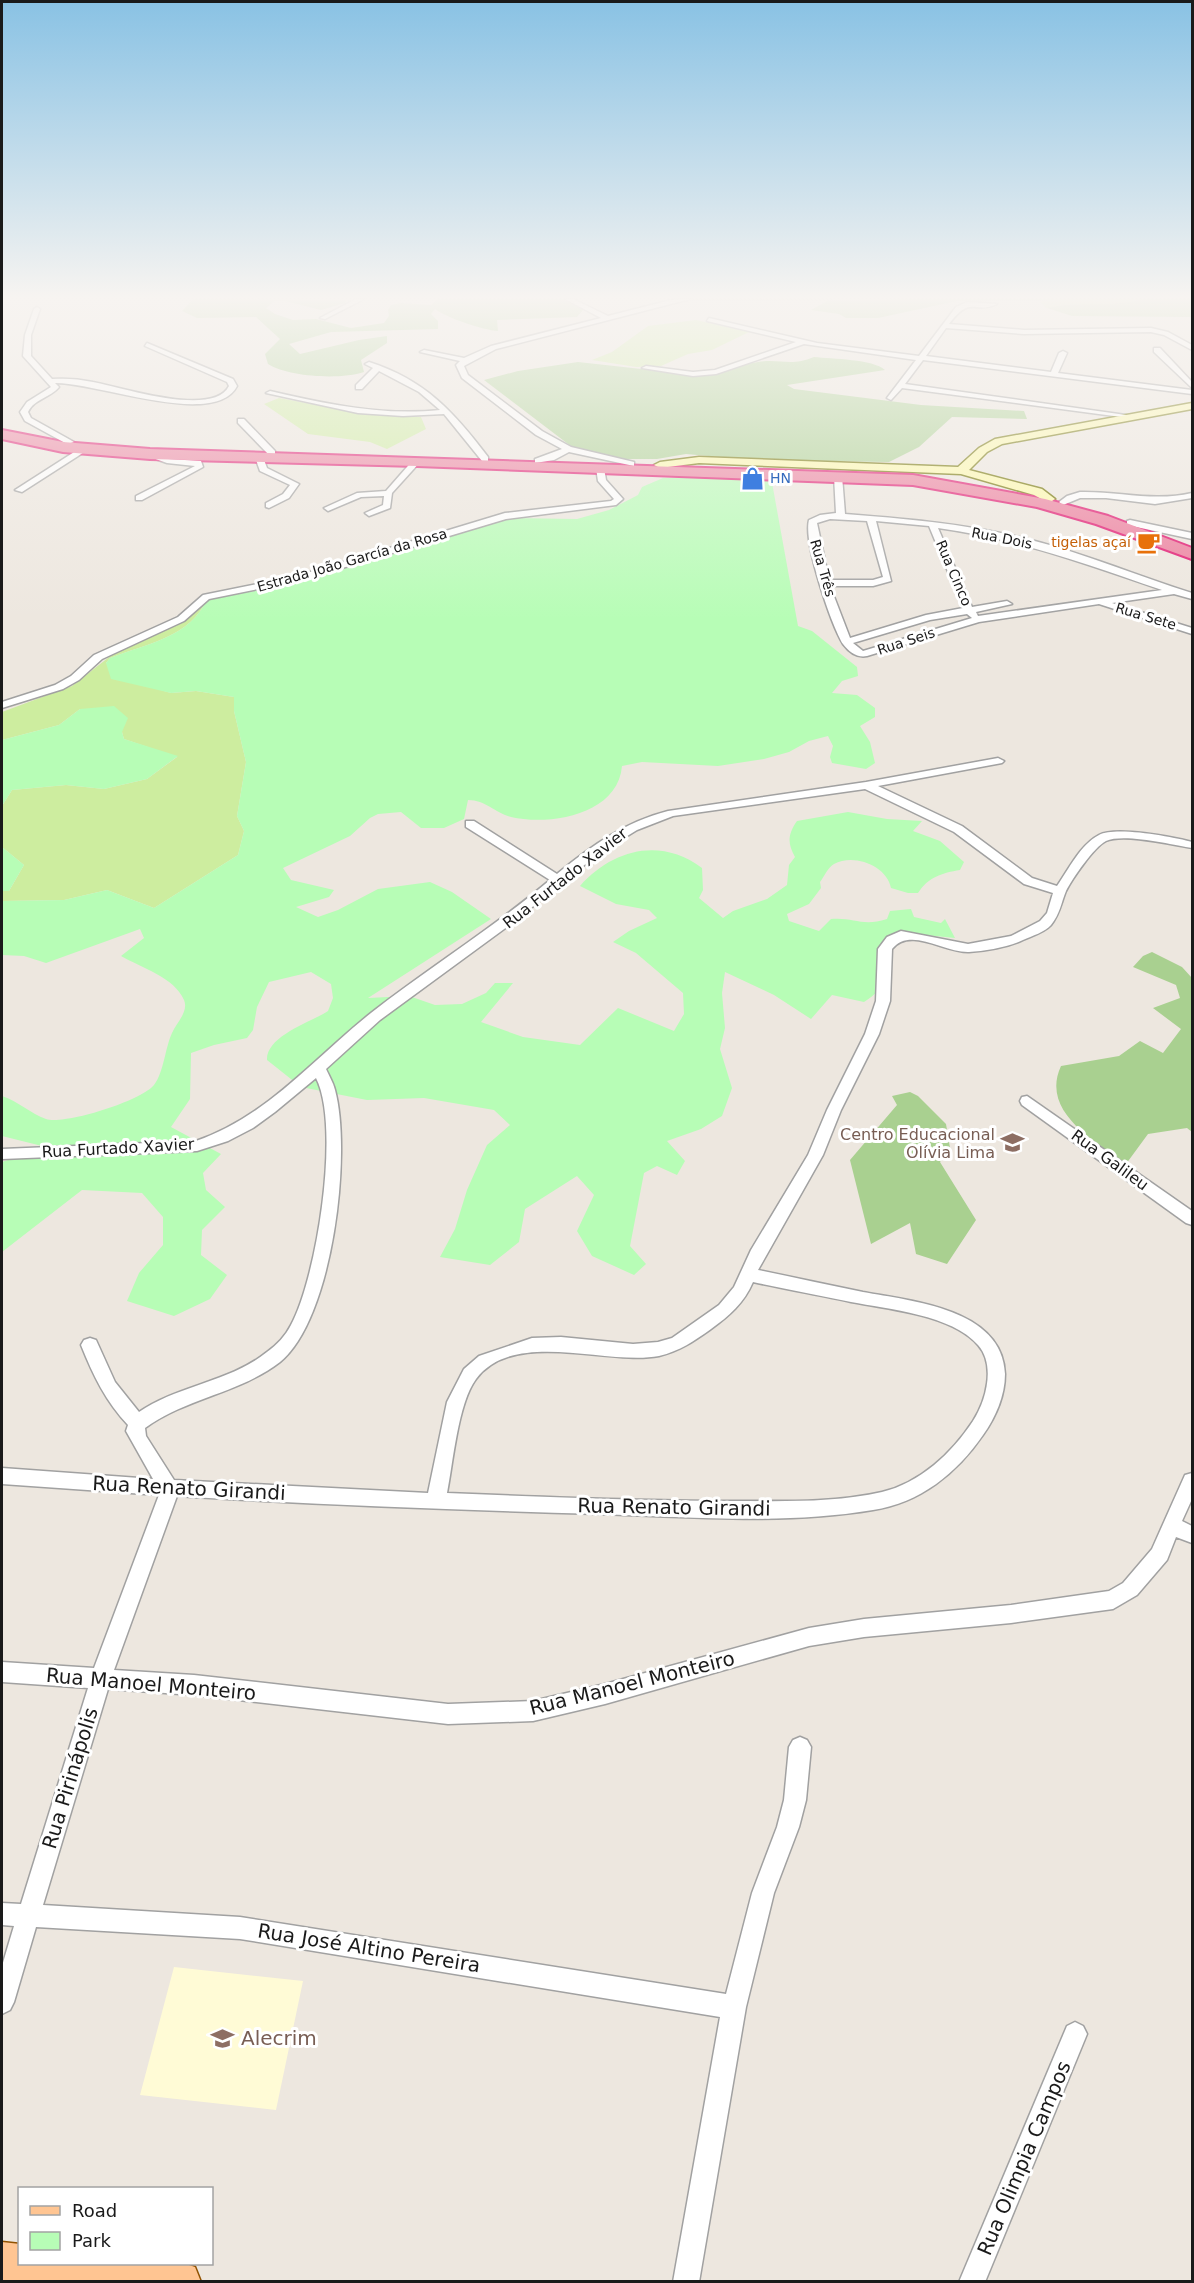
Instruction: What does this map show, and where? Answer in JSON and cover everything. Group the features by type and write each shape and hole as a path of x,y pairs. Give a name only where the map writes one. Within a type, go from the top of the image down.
{"highway":[{"path":"2,430 78,446 178,452 838,476 946,484 1029,500 1102,519 1192,554"},
{"path":"2,435 150,454 485,459 903,475 971,483 1056,500 1192,544"}],"main road":[{"path":"961,471 983,450 999,441 1192,406"},
{"path":"660,465 699,459 961,471 1038,492 1056,500"},
{"path":"2,2263 18,2265"},
{"path":"21,2265 180,2282"}],"street":[{"path":"19,489 78,446 28,419 24,412 28,406"},
{"path":"327,406 408,415 448,411"},
{"path":"441,406 448,411 485,459"},
{"path":"503,406 539,433 568,449 631,464"},
{"path":"1050,406 1129,416"},
{"path":"241,421 265,455 263,469 295,484 286,496 268,505"},
{"path":"538,461 551,458 568,449"},
{"path":"139,498 199,467 198,463 167,461 150,454"},
{"path":"369,513 387,506 388,493 417,461"},
{"name":"Estrada João García da Rosa","path":"2,705 59,687 75,678 98,657 181,619 206,597 299,578 505,516 613,503 619,499 602,481 600,468"},
{"path":"838,476 841,516"},
{"path":"328,508 360,495 388,493"},
{"path":"1056,500 1085,495 1157,501 1192,496"},
{"name":"Rua Dois","path":"841,516 933,525 1048,548 1192,596"},
{"name":"Rua Três","path":"841,516 819,518 812,522 827,583 847,642"},
{"path":"827,583 873,583 888,579 871,518"},
{"path":"1130,523 1192,536"},
{"name":"Rua Cinco","path":"933,525 968,609 978,619"},
{"name":"Rua Seis","path":"1165,588 1100,602 978,619 870,653 855,651 847,642 930,617 968,609 1165,588 1192,586"},
{"name":"Rua Sete","path":"1100,602 1192,631"},
{"name":"Rua Furtado Xavier","path":"2,1154 186,1146 221,1140 275,1104 372,1020 419,983 486,939 559,880 631,827 658,816 866,785 998,761"},
{"path":"866,785 958,829 1028,880 1060,891"},
{"path":"470,824 559,880"},
{"path":"436,1501 456,1402 470,1374 485,1361 532,1345 561,1344 633,1351 677,1344 725,1310 749,1275 777,1218 815,1155 834,1110 872,1034 882,1009 885,949 888,944 901,935 968,948 1015,939 1045,924 1053,913 1060,891 1090,848 1104,837 1148,836 1192,845"},
{"path":"170,1489 138,1439 135,1431 138,1423 169,1404 237,1378 266,1362 284,1348 300,1325 309,1302 319,1259 333,1174 333,1122 328,1088 318,1068"},
{"name":"Rua Galileu","path":"1027,1101 1192,1219"},
{"name":"Rua Renato Girandi","path":"2,1476 170,1489 436,1501 743,1510 880,1501 911,1493 930,1480 955,1455 988,1413 994,1395 997,1366 992,1350 974,1331 924,1310 749,1275"},
{"path":"90,1345 99,1370 117,1403 138,1423"},
{"name":"Rua Manoel Monteiro","path":"2,1672 101,1678 448,1714 533,1711 616,1691 809,1637 864,1628 1034,1612 1113,1600 1143,1577 1160,1554 1192,1481"},
{"name":"Rua Pirinápolis","path":"2,2002 26,1916 101,1678 170,1489"},
{"path":"1171,1525 1192,1535"},
{"path":"686,2282 734,2007 763,1893 788,1827 795,1800 800,1747"},
{"name":"Rua José Altino Pereira","path":"2,1914 240,1928 734,2007"},
{"name":"Rua Olimpia Campos","path":"972,2282 1075,2034"}],"shaded area":[{"name":"Alecrim","path":"174,1967 303,1981 276,2110 140,2095"}],"green space":[{"path":"266,406 320,406 366,414 421,417 426,429 387,449 370,442 308,434"},
{"path":"518,406 930,406 1024,411 1027,419 952,417 919,447 889,462 753,460 686,454 657,459 622,459 572,447"},
{"path":"771,477 798,626 812,631 857,667 858,676 842,681 832,693 857,695 875,708 875,717 860,726 870,742 875,763 866,769 832,763 830,757 833,746 828,736 809,741 789,752 764,759 718,766 642,762 622,766 618,783 608,796 595,806 579,813 562,818 527,819 511,817 480,802 468,800 464,819 444,828 421,828 401,812 378,814 350,836 283,868 291,880 334,890 329,897 296,907 318,917 338,910 378,889 430,882 452,892 491,919 368,998 409,996 435,1005 462,1004 486,993 495,983 513,983 481,1022 523,1037 580,1045 618,1008 674,1031 684,1014 683,993 636,953 613,942 629,931 657,918 649,910 616,904 580,886 607,863 622,856 654,850 686,858 702,868 703,890 699,898 723,918 733,911 767,899 787,885 789,865 795,857 790,839 797,821 848,812 887,819 922,821 913,831 940,841 964,862 960,870 936,877 926,883 918,893 908,893 891,888 883,873 868,864 860,861 842,861 834,864 828,870 820,882 821,888 809,904 787,914 789,921 819,931 831,919 871,922 887,919 890,911 911,909 914,917 941,923 945,919 955,938 925,935 890,943 883,984 864,1002 832,995 811,1019 774,995 725,972 722,993 725,1028 720,1049 732,1088 722,1116 701,1129 667,1141 685,1161 677,1175 657,1166 644,1173 630,1246 646,1264 634,1275 592,1256 577,1231 594,1195 577,1176 525,1209 519,1242 490,1265 440,1257 455,1229 467,1190 487,1145 510,1125 494,1110 424,1098 367,1100 301,1087 267,1060 269,1051 281,1037 328,1011 333,998 331,984 311,972 269,982 257,1007 253,1030 247,1038 191,1053 190,1099 171,1127 221,1154 203,1173 206,1190 225,1207 202,1230 201,1255 227,1275 210,1299 174,1316 127,1301 139,1273 163,1245 163,1217 142,1193 82,1190 2,1252 2,1162 46,1147 2,1136 2,1096 40,1117 56,1120 85,1115 134,1098 154,1085 157,1080 170,1039 185,1009 185,1004 179,992 165,979 121,956 144,938 140,929 46,963 24,956 2,955 2,901 64,900 107,890 154,908 238,855 244,831 237,816 246,762 234,711 234,697 196,691 171,693 111,679 106,663 110,658 179,631 200,612 207,599 224,594 251,592 509,518 577,519 609,510 638,495 642,487 663,478"},
{"path":"207,599 200,612 179,631 110,658 106,663 150,687 171,693 196,691 234,697 234,711 246,762 237,816 244,831 238,855 154,908 107,890 64,900 2,901 2,891 9,891 24,865 2,847 2,806 12,790 66,785 104,789 147,779 177,757 124,739 122,732 80,709 59,725 2,740 2,712 72,686 122,647 166,629 196,611 201,601"},
{"path":"114,706 128,718 122,732 124,739 178,756 147,779 104,789 66,785 12,790 2,806 2,740 59,725 80,709"},
{"path":"2,847 24,865 9,891 2,891"},
{"path":"1152,952 1182,967 1192,978 1192,1132 1187,1128 1148,1134 1126,1164 1086,1135 1074,1123 1064,1111 1058,1097 1056,1082 1061,1066 1119,1056 1140,1041 1163,1053 1181,1029 1153,1008 1180,998 1176,985 1133,967 1143,956"},
{"path":"910,1092 918,1096 946,1124 950,1148 940,1162 976,1220 947,1264 916,1254 910,1223 871,1244 850,1160 897,1105 892,1096"}],"place":[{"name":"HN","path":"752,478"},
{"name":"tigelas açaí","path":"1149,542"},
{"name":"Centro Educacional Olívia Lima","path":"1013,1143"},
{"name":"Alecrim","path":"223,2038"}]}
